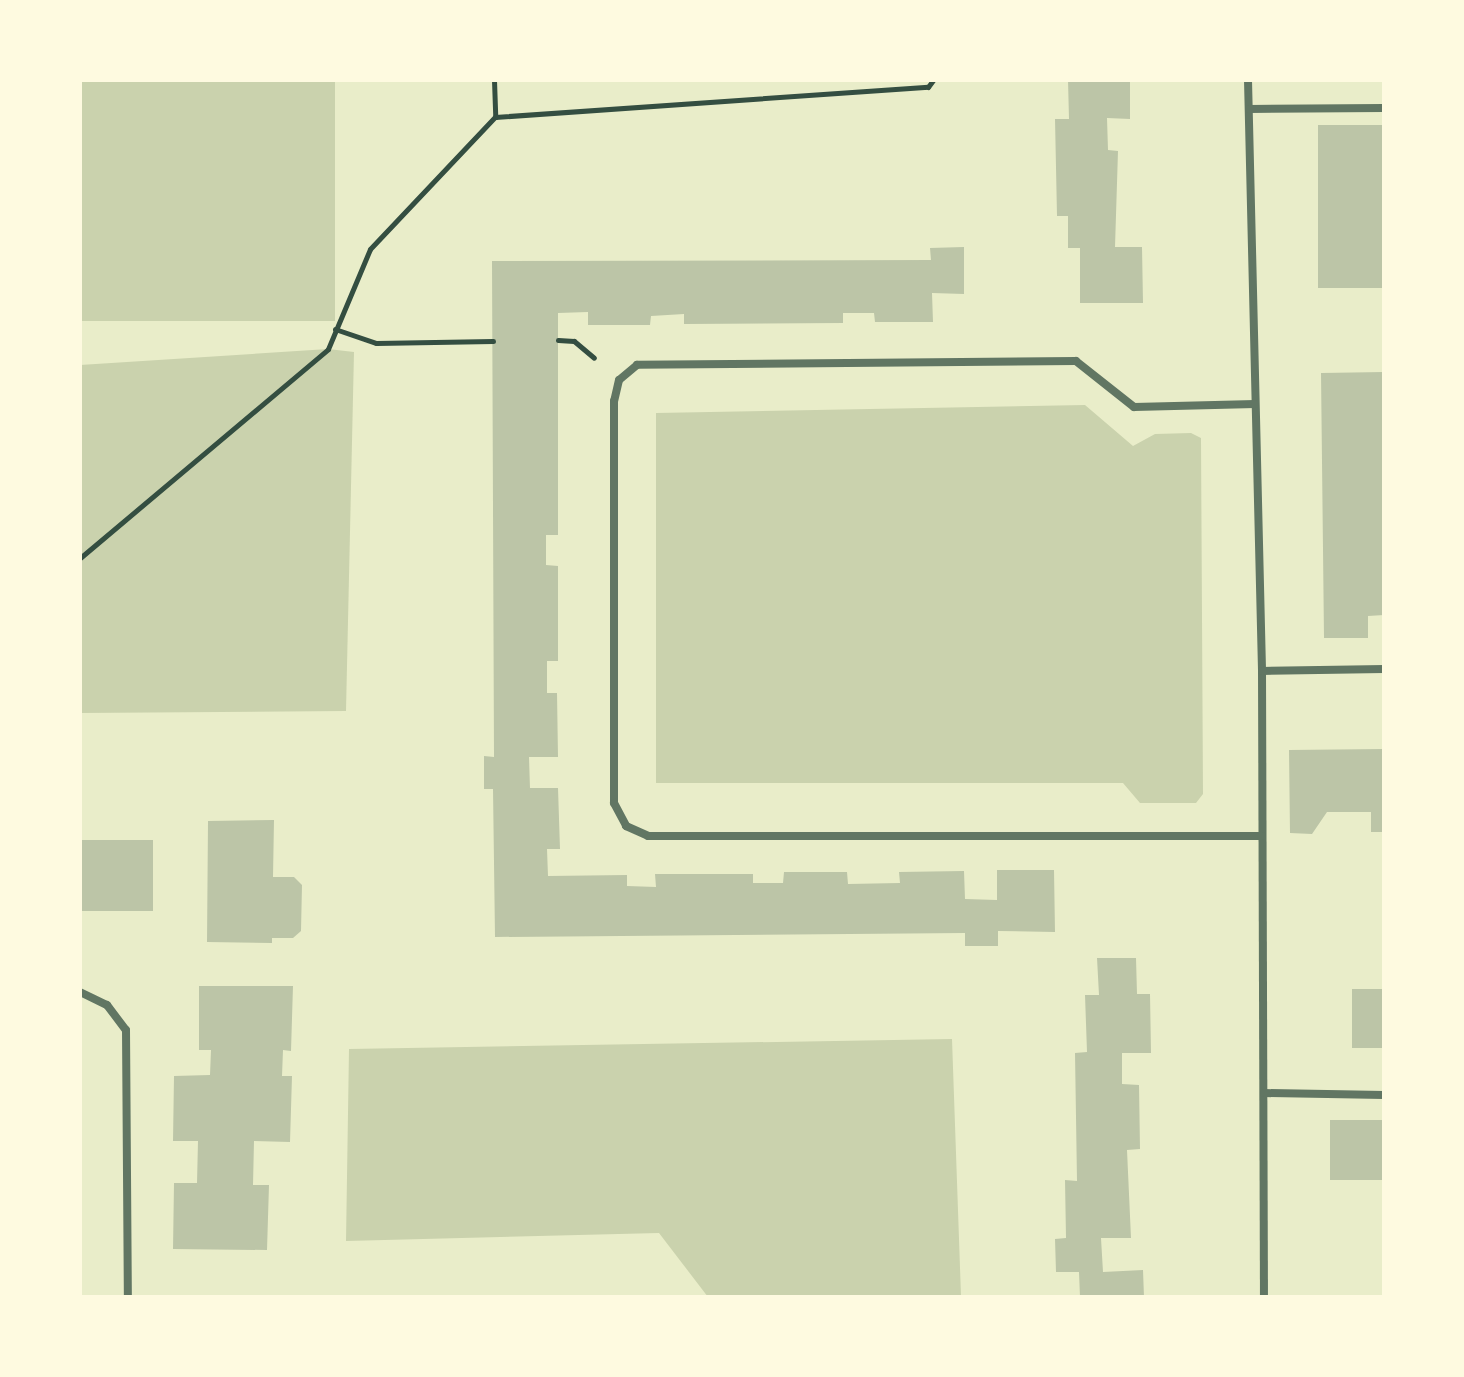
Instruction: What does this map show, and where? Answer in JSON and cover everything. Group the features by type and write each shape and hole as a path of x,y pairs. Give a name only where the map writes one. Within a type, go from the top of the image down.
{"street":[{"path":"1248,80 1262,671 1264,1297"},
{"path":"1249,109 1384,108"},
{"path":"1255,404 1134,407 1076,361 637,365 619,380 614,401 614,803 626,826 648,836 1262,836"},
{"path":"1262,671 1384,669"},
{"path":"80,992 107,1005 126,1030 128,1297"},
{"path":"1264,1093 1384,1095"}],"path":[{"path":"494,80 495,117"},
{"path":"80,558 328,349 370,249 495,117 928,87 933,80"},
{"path":"335,329 376,343 493,341"}],"green space":[{"path":"80,80 335,80 335,321 80,321"},
{"path":"328,349 354,352 346,711 80,713 80,365"},
{"path":"1085,405 1133,446 1155,434 1191,433 1201,438 1203,794 1196,803 1140,803 1123,783 656,783 656,413"},
{"path":"952,1039 961,1296 708,1297 659,1233 346,1241 349,1049"}],"building":[{"path":"1068,80 1130,80 1130,119 1107,118 1108,150 1118,151 1115,247 1142,247 1143,303 1080,303 1080,248 1068,248 1068,216 1057,216 1055,119 1069,119"},
{"path":"1318,125 1384,125 1384,288 1318,288"},
{"path":"964,247 964,294 932,293 933,322 875,322 874,313 843,313 843,323 684,324 684,314 651,316 650,325 588,325 588,312 558,313 558,535 546,535 546,565 558,566 558,661 547,661 547,693 557,693 558,757 529,757 530,788 558,788 560,849 547,849 548,876 627,875 627,886 656,887 655,874 753,874 753,883 783,883 784,872 847,872 848,884 900,883 899,872 964,871 965,899 997,900 997,870 1054,870 1055,932 998,931 998,946 965,946 965,933 495,937 493,789 484,789 484,756 494,757 492,261 931,260 930,248"},
{"path":"1384,372 1384,615 1368,616 1368,638 1324,638 1321,373"},
{"path":"1384,749 1384,832 1371,832 1371,812 1327,812 1312,834 1290,833 1289,750"},
{"path":"274,820 273,877 294,877 302,885 301,931 293,938 272,938 272,943 207,942 208,821"},
{"path":"80,840 153,840 153,911 80,911"},
{"path":"1097,958 1136,958 1137,994 1150,994 1151,1053 1122,1053 1122,1084 1139,1085 1140,1149 1127,1150 1131,1238 1101,1238 1103,1272 1143,1270 1144,1297 1080,1297 1079,1272 1056,1272 1055,1239 1066,1238 1065,1180 1077,1181 1075,1053 1087,1052 1085,995 1099,995"},
{"path":"199,986 293,986 291,1051 283,1050 282,1076 292,1076 290,1142 254,1141 253,1185 269,1185 267,1250 173,1249 174,1183 197,1183 198,1141 173,1141 174,1076 210,1075 211,1050 199,1050"},
{"path":"1352,989 1384,989 1384,1048 1352,1048"},
{"path":"1330,1120 1384,1120 1384,1180 1330,1180"}]}
